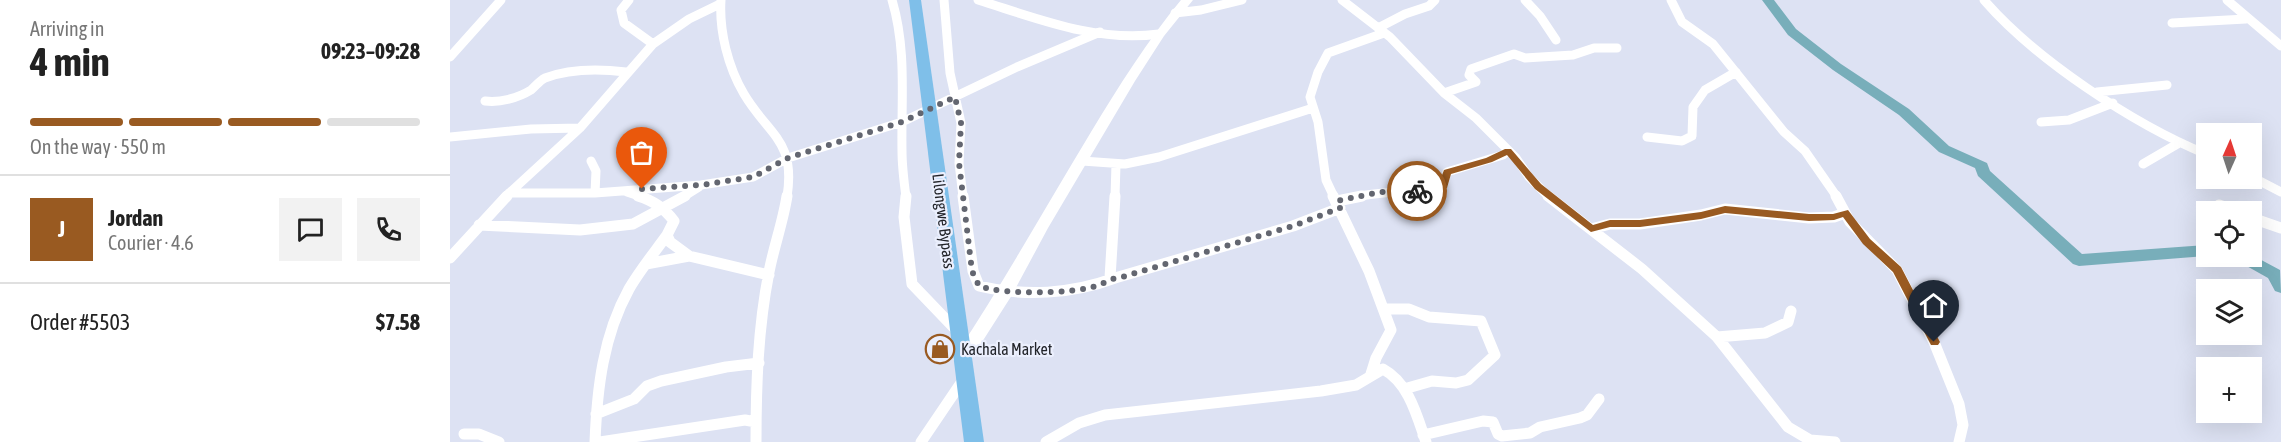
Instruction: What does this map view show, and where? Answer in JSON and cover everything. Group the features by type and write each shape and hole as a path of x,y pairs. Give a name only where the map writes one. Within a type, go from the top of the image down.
{"main road":[{"name":"Lilongwe Bypass","path":"915,0 974,442"}],"street":[{"path":"450,57 501,0"},
{"path":"613,0 626,3 621,14 624,23 653,44"},
{"path":"892,0 902,49 904,217 912,284 958,332"},
{"path":"944,0 946,44 961,123 959,163 972,271 979,286 989,290 1070,290 1096,286 1110,278 1122,277 1293,226 1338,204 1380,192 1443,186 1447,172 1489,160 1508,151"},
{"path":"978,0 1059,25 1129,38 1159,34"},
{"path":"962,359 1006,291 1041,227 1159,34 1187,0"},
{"path":"1175,13 1201,10 1242,0"},
{"path":"1342,0 1352,4 1419,65 1444,93 1476,118 1538,186 1642,269 1717,337 1788,427 1809,440 1835,442"},
{"path":"1371,374 1376,358 1391,330 1389,320 1369,271 1326,180 1318,122 1311,93 1328,53 1381,31 1405,14 1429,6 1435,0"},
{"path":"1525,0 1549,28 1556,40"},
{"path":"1671,0 1682,22 1713,44 1784,132 1811,159 1839,200 1845,213 1867,241 1897,270 1927,326 1962,415 1963,432 1959,442"},
{"path":"1984,0 2019,36 2063,70 2113,104 2179,143 2196,150"},
{"path":"2227,0 2246,19 2281,46"},
{"path":"450,258 509,194 580,128 626,72 653,44 689,19 721,2 723,30 738,82 746,97 774,133 788,158 788,184 769,274 759,363 756,442"},
{"path":"2172,23 2246,19"},
{"path":"509,194 596,193 701,185 753,177 788,158 902,122 1017,67 1100,32"},
{"path":"1444,93 1476,82 1469,75 1471,69 1514,54 1524,58 1573,55 1594,48 1617,48"},
{"path":"485,101 494,102 518,96 532,89 541,79 554,75 615,70 626,72"},
{"path":"1647,137 1682,141 1692,136 1693,107 1705,90 1736,72"},
{"path":"2097,92 2167,85"},
{"path":"2041,122 2069,120 2113,104"},
{"path":"1082,161 1134,163 1194,147 1313,108"},
{"path":"450,137 515,132 541,127 580,128"},
{"path":"2143,164 2179,143"},
{"path":"591,160 596,171 596,193"},
{"path":"1110,278 1116,164"},
{"path":"2262,182 2281,192"},
{"path":"479,225 580,230 633,224 666,208 701,185"},
{"path":"595,442 598,374 612,328 627,292 667,235 674,221 666,208 660,204 622,191"},
{"path":"1591,229 1610,224 1640,224 1701,215 1725,209 1809,218 1834,217 1845,213"},
{"path":"2262,221 2281,228"},
{"path":"667,235 670,242 689,256"},
{"path":"646,264 689,256 769,274"},
{"path":"1383,309 1409,309 1429,317 1482,321 1495,355 1485,361 1480,372 1458,384 1436,381 1404,389"},
{"path":"1717,337 1765,333 1788,322 1791,311"},
{"path":"596,414 634,399 647,386 661,381 726,367 759,363"},
{"path":"1046,442 1079,423 1105,415 1321,391 1356,385 1378,370 1388,370 1404,389 1424,439 1483,421 1492,422 1498,434 1502,436 1530,433 1540,427 1587,415 1599,399"},
{"path":"921,442 965,377"},
{"path":"600,442 745,420 756,422"},
{"path":"464,434 479,434 500,442"}],"waterway":[{"path":"1768,0 1792,32 1815,50 1904,112 1944,149 1973,160 1982,166 1983,173 2079,260 2196,252"},
{"path":"2261,267 2274,274 2281,287"}],"way so far":[{"path":"642,189 701,185 753,177 788,158 902,122 955,97 961,123 959,163 972,271 979,286 989,290 1006,291 1070,290 1096,286 1110,278 1122,277 1293,226 1340,208 1337,201 1380,192 1417,191"}],"place":[{"name":"Kachala Market","path":"940,349"}],"route":[{"path":"1417,191 1443,186 1447,172 1489,160 1508,151 1555,202 1591,229 1610,224 1640,224 1701,215 1725,209 1809,218 1834,217 1845,213 1867,241 1880,251 1897,270 1934,342"}]}
